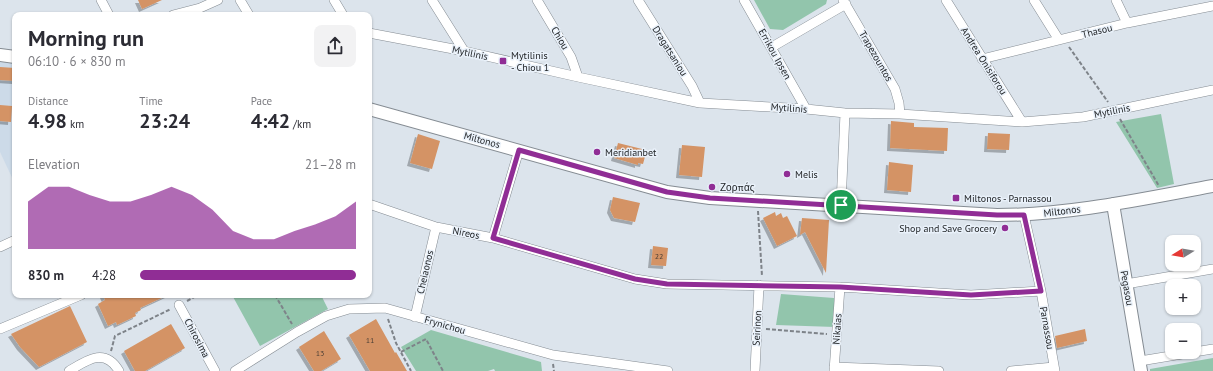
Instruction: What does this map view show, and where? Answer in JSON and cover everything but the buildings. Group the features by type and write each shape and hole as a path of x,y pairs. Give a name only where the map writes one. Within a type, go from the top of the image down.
{"street":[{"path":"101,0 107,12"},
{"path":"185,12 200,8 218,0"},
{"path":"240,0 247,12"},
{"path":"334,0 341,12"},
{"path":"432,0 464,51"},
{"name":"Chiou","path":"537,0 571,57 578,77"},
{"name":"Dragatsaniou","path":"638,0 692,86 700,103"},
{"name":"Errikou Ipsen","path":"744,0 806,109"},
{"name":"Andrea Onisiforou","path":"946,0 1022,122"},
{"path":"1034,0 1059,40"},
{"path":"1116,0 1127,23"},
{"path":"772,47 844,2"},
{"name":"Trapezountos","path":"844,2 895,89 900,114"},
{"name":"Thasou","path":"982,59 1127,23 1213,6"},
{"name":"Mytilinis","path":"372,34 464,51 700,103 806,109 845,113 900,114 1022,122 1083,117 1213,90"},
{"path":"0,55 12,57"},
{"name":"Miltonos","path":"372,110 667,192 710,198 997,215 1024,215 1113,204 1213,186"},
{"path":"841,205 845,113"},
{"path":"493,238 519,150"},
{"name":"Pegasou","path":"1113,204 1141,366"},
{"name":"Nireos","path":"372,205 436,227 493,238 635,279 667,284 840,287 971,295 1041,291"},
{"name":"Parnassou","path":"1024,215 1041,291 1055,369"},
{"name":"Cheiaonos","path":"415,317 436,227"},
{"path":"0,247 12,241"},
{"path":"1126,284 1213,269"},
{"name":"Seirinon","path":"755,371 761,286"},
{"name":"Nikaias","path":"834,369 840,287"},
{"path":"0,329 74,298"},
{"name":"Chirosima","path":"179,305 215,371"},
{"name":"Frynichou","path":"235,371 297,332 326,316 349,309 385,308 553,355 659,371 668,371"},
{"path":"1141,366 1213,349"},
{"path":"69,371 97,357 108,359 119,371"},
{"path":"834,369 940,371"},
{"path":"1011,371 1055,369"}],"path":[{"path":"757,200 761,286"},
{"path":"108,359 115,336 192,298"},
{"path":"277,298 297,332"},
{"path":"385,308 396,343 411,371"},
{"path":"757,329 836,335"},
{"path":"401,352 426,339 443,371"}],"shaded area":[{"path":"0,62 12,63 12,178 0,152"}],"green space":[{"path":"754,0 827,0 826,4 783,30 770,29"},
{"path":"1161,114 1174,184 1157,188 1116,122"},
{"path":"781,294 834,298 835,327 776,325"},
{"path":"234,298 322,298 328,309 260,346"},
{"path":"431,330 541,362 542,371 495,371 494,369 488,371 416,371 401,347"},
{"path":"1213,358 1213,371 1150,371 1150,369"}],"place":[{"name":"Mytilinis - Chiou 1","path":"503,61"},
{"name":"Meridianbet","path":"597,152"},
{"name":"Melis","path":"787,174"},
{"name":"Ζορπάς","path":"712,187"},
{"name":"Miltonos - Parnassou","path":"956,198"},
{"name":"Shop and Save Grocery","path":"1005,228"}],"route":[{"path":"519,150 667,192 710,198 841,205 997,215 1024,215 1041,291 971,295 840,287 667,284 635,279 493,238 519,150"}]}
